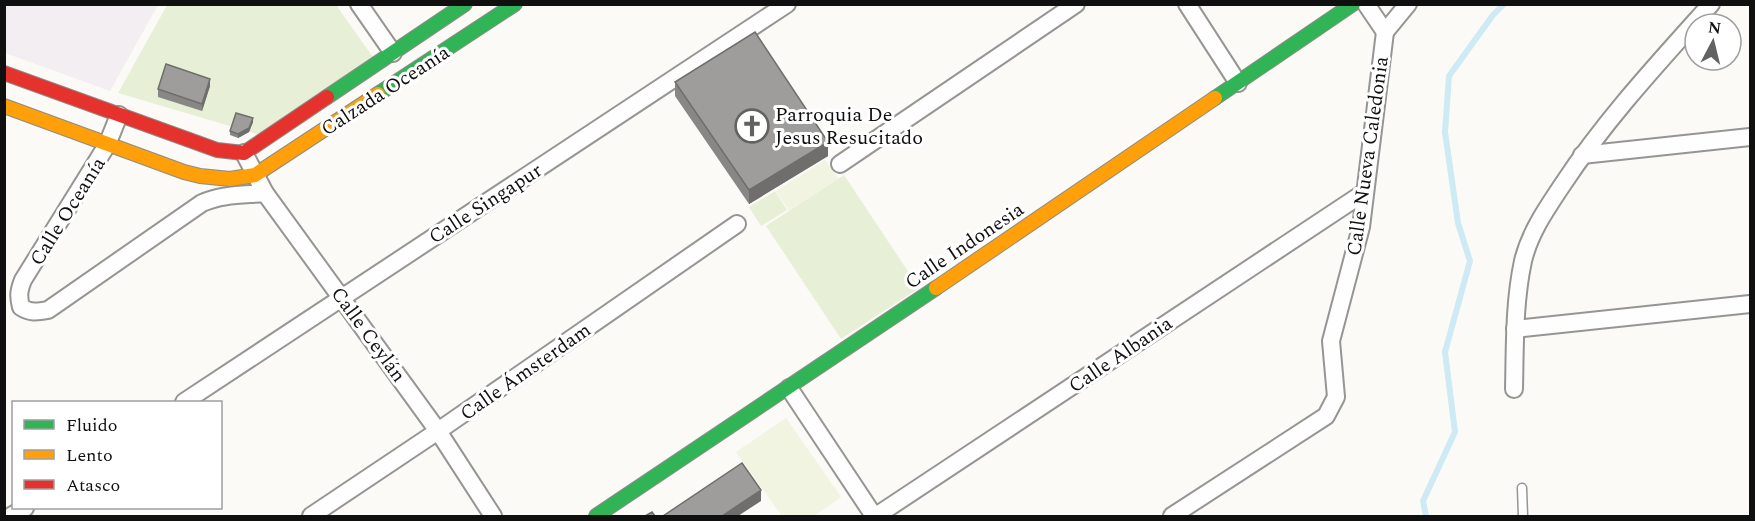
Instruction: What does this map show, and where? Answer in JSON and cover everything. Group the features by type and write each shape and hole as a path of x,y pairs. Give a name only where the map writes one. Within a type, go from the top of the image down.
{"street":[{"path":"359,4 393,52"},
{"name":"Calzada Oceanía","path":"244,153 465,4"},
{"name":"Calzada Oceanía","path":"255,176 515,4"},
{"name":"Calle Singapur","path":"186,401 787,4"},
{"path":"840,164 1076,4"},
{"path":"1186,4 1238,83"},
{"name":"Calle Indonesia","path":"596,516 789,388 1353,4"},
{"path":"1366,4 1385,32 1407,4"},
{"path":"1514,389 1518,288 1523,260 1542,215 1582,155 1635,88 1711,4"},
{"name":"Calle Nueva Caledonia","path":"1172,516 1326,416 1336,397 1331,341 1361,227 1385,32"},
{"path":"4,72 217,150 244,153"},
{"path":"4,106 107,145 200,176 230,179 255,176"},
{"name":"Calle Oceanía","path":"119,115 107,145 24,280 18,298 21,307 27,311 37,312 48,309 202,203 214,198 265,193"},
{"path":"1582,155 1750,137"},
{"name":"Calle Ceylán","path":"244,153 265,193 438,431 493,516"},
{"name":"Calle Albania","path":"875,516 1365,192"},
{"name":"Calle Ámsterdam","path":"311,516 737,224"},
{"path":"1515,329 1750,304"},
{"path":"789,388 875,516"}],"lane":[{"path":"1522,488 1523,516"}],"shaded area":[{"path":"5,4 158,5 110,91 5,53"}],"green space":[{"path":"167,5 336,5 373,57 260,135 118,93"},
{"path":"825,160 838,179 789,211 776,191"},
{"path":"844,175 919,288 841,339 766,226"},
{"path":"775,191 787,210 761,226 749,207"},
{"path":"786,418 841,497 814,516 782,516 736,452"}],"building":[{"name":"Parroquia De Jesus Resucitado","path":"755,32 828,142 749,190 675,82"},
{"path":"166,64 210,79 202,104 158,89"},
{"path":"236,113 253,118 249,128 238,134 230,131"},
{"path":"742,463 761,490 722,516 663,516"}],"waterway":[{"path":"1426,516 1423,501 1455,432 1445,352 1470,261 1458,223 1445,132 1449,76 1493,15 1504,4"}],"traffic: fast":[{"path":"327,97 465,4"},
{"path":"378,94 515,4"},
{"path":"1215,98 1353,4"},
{"path":"596,516 936,288"}],"traffic: slow":[{"path":"4,106 184,172 230,179 255,175 378,94"},
{"path":"936,288 1215,98"}],"traffic: jam":[{"path":"4,73 217,150 244,153 327,97"}],"place":[{"name":"Parroquia De Jesus Resucitado","path":"752,126"}]}
